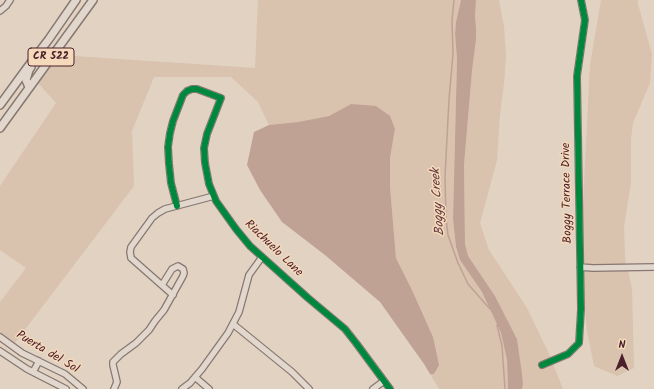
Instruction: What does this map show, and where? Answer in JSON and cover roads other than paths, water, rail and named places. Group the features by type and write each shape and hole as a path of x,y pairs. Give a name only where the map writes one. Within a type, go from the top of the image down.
{"main road":[{"name":"CR 522","path":"0,105 76,0"},
{"name":"CR 522","path":"0,128 93,0"},
{"path":"29,87 26,80 28,70 42,51 48,39"}],"street":[{"path":"0,10 6,6 10,0"},
{"name":"Boggy Terrace Drive","path":"542,365 568,354 579,344 581,308 578,76 585,20 581,0"},
{"name":"Riachuelo Lane","path":"177,206 171,183 169,164 168,147 170,132 183,95 186,91 197,89 221,98 207,134 204,148 209,184 216,201 250,246 344,329 390,389"},
{"path":"173,295 131,258 131,247 152,218 158,213 165,209 214,196"},
{"path":"182,389 190,383 202,369 228,333 239,312 249,275 262,257"},
{"path":"114,389 117,382 113,362 149,330 173,295 183,276 183,269 178,266 172,269 162,285"},
{"path":"580,267 654,267"},
{"path":"233,324 292,372 309,389"},
{"name":"Puerta del Sol","path":"0,337 22,353 65,374 83,389"},
{"name":"Puerta del Sol","path":"0,350 33,372 66,389"},
{"path":"33,372 38,361"},
{"path":"195,377 209,389"},
{"path":"373,389 384,381"}],"waterway":[{"name":"Boggy Creek","path":"454,0 452,21 453,54 445,177 446,219 448,235 458,263 468,284 490,309"},
{"name":"Boggy Creek","path":"497,325 502,346 505,389"}]}
